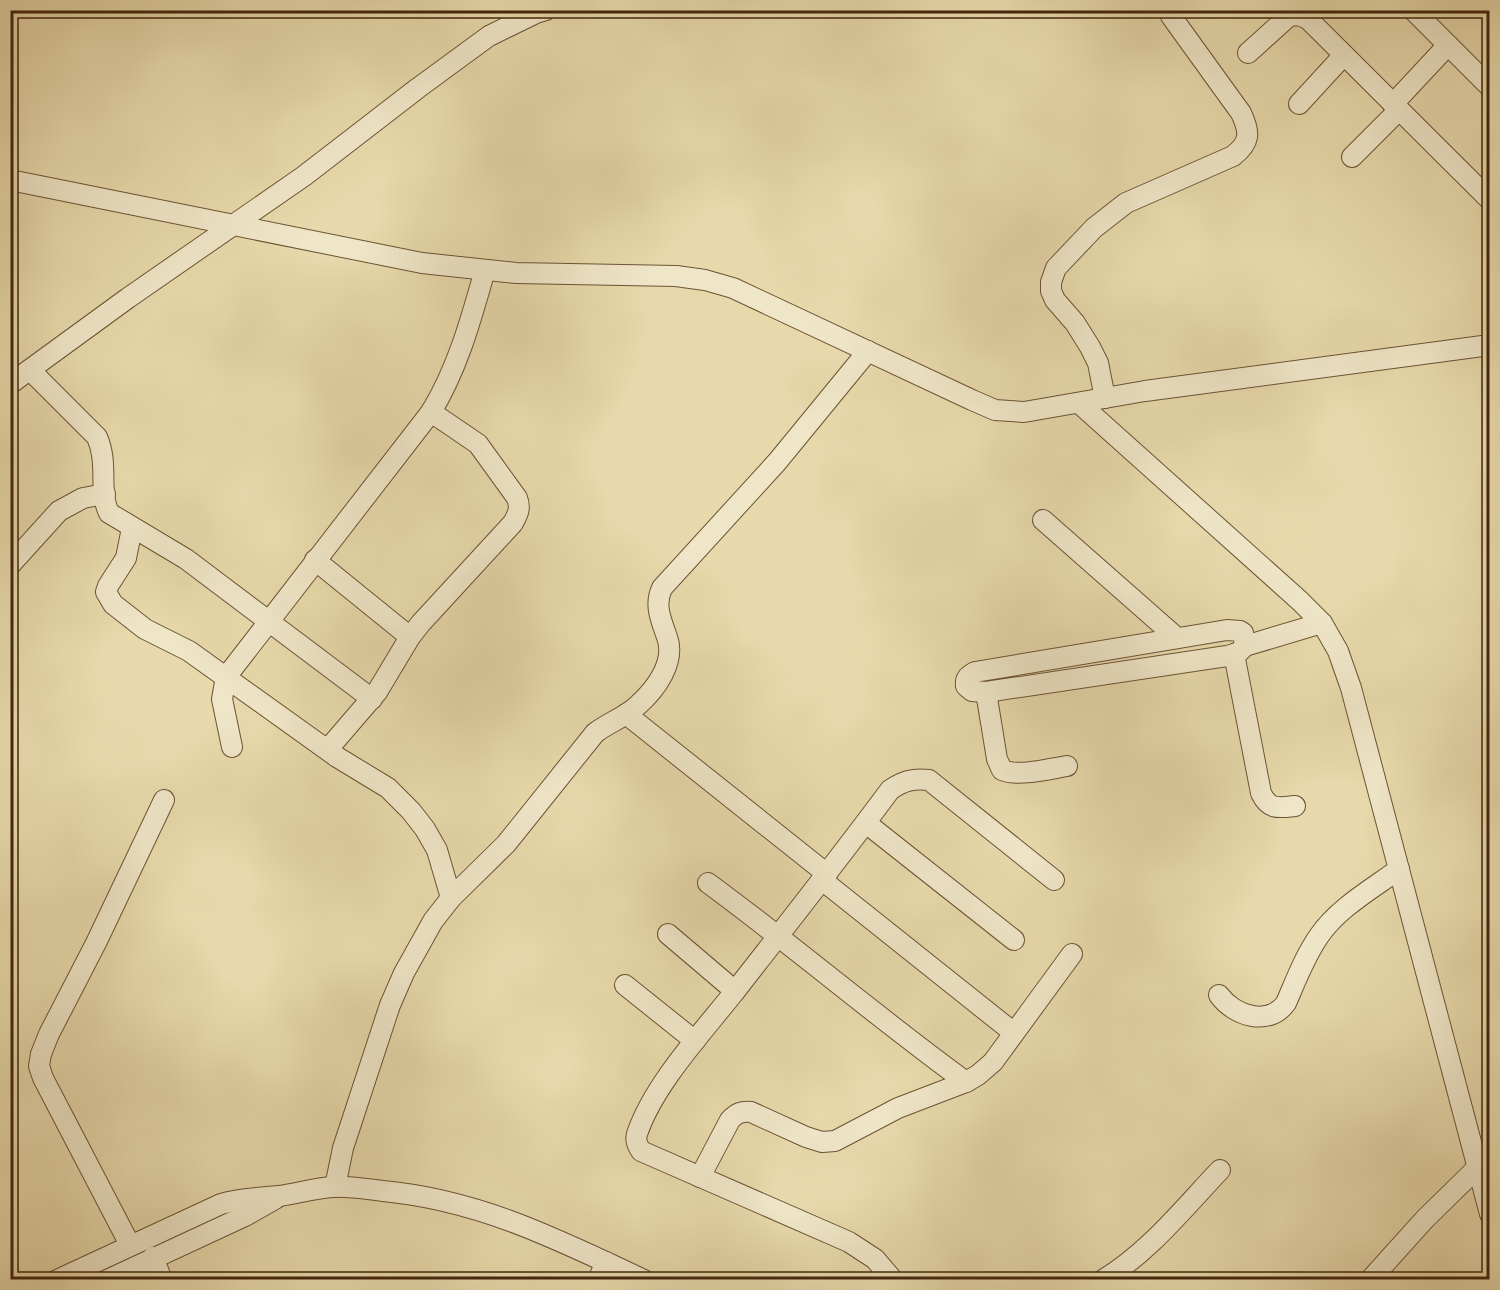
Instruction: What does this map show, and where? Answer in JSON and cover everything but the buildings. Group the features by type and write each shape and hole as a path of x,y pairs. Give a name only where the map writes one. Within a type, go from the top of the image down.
{"street":[{"path":"10,384 128,298 304,176 489,36 546,10"},
{"path":"1106,398 1098,363 1090,347 1075,323 1055,300 1051,291 1051,282 1056,268 1094,228 1126,203 1233,156 1241,149 1248,134 1247,125 1241,113 1169,10"},
{"path":"1413,10 1490,87"},
{"path":"1248,53 1289,16 1299,15 1308,19 1490,200"},
{"path":"1352,157 1448,45"},
{"path":"1299,104 1344,55"},
{"path":"10,180 422,263 485,270 676,276 705,280 733,288 995,410 1024,412 1157,389 1490,345"},
{"path":"232,747 222,699 226,677 431,412 447,387 465,340 485,270"},
{"path":"335,1187 343,1148 390,1005 433,921 451,898 506,844 595,733 637,706 658,681 666,668 670,655 669,642 658,612 658,600 662,588 777,462 868,351"},
{"path":"30,370 97,437 105,463 105,505 110,513 186,559 372,699"},
{"path":"1079,403 1300,601 1322,623 1338,651 1351,688 1490,1214"},
{"path":"328,749 372,699 410,637 513,523 518,514 520,505 517,498 478,444 431,412"},
{"path":"10,566 59,511 83,498 105,494"},
{"path":"1043,520 1177,638"},
{"path":"132,528 126,558 108,586 106,592 108,598 145,629 189,651 328,749 388,788 425,829 437,850 451,898"},
{"path":"315,560 410,637"},
{"path":"1295,806 1277,808 1265,802 1261,793 1239,650 1243,633 1235,630 1177,638 975,672 965,681 966,686 972,692 986,692 1239,650 1322,623"},
{"path":"986,692 997,759 1002,770 1008,773 1018,773 1067,766"},
{"path":"626,714 1014,1033"},
{"path":"893,1280 875,1259 849,1242 641,1151 636,1139 650,1108 666,1081 695,1041 825,877 890,790 901,782 917,779 929,780 1054,880"},
{"path":"130,1245 43,1078 39,1066 49,1034 96,943 164,800"},
{"path":"866,823 1014,940"},
{"path":"1219,995 1224,1003 1233,1010 1249,1015 1272,1016 1282,1009 1320,935 1349,906 1399,869"},
{"path":"708,883 779,935 926,1053 966,1082"},
{"path":"668,934 735,991"},
{"path":"700,1177 730,1120 743,1111 751,1112 822,1142 835,1141 898,1108 966,1082 978,1075 993,1062 1072,954"},
{"path":"625,985 695,1041"},
{"path":"1370,1280 1425,1219 1478,1168"},
{"path":"1103,1280 1126,1266 1150,1244 1220,1170"},
{"path":"57,1280 220,1204 239,1198 280,1196 309,1189 335,1187 420,1194 465,1205 520,1223 602,1270 644,1280"},
{"path":"107,1280 245,1216 280,1196"},
{"path":"153,1257 162,1280"}]}
